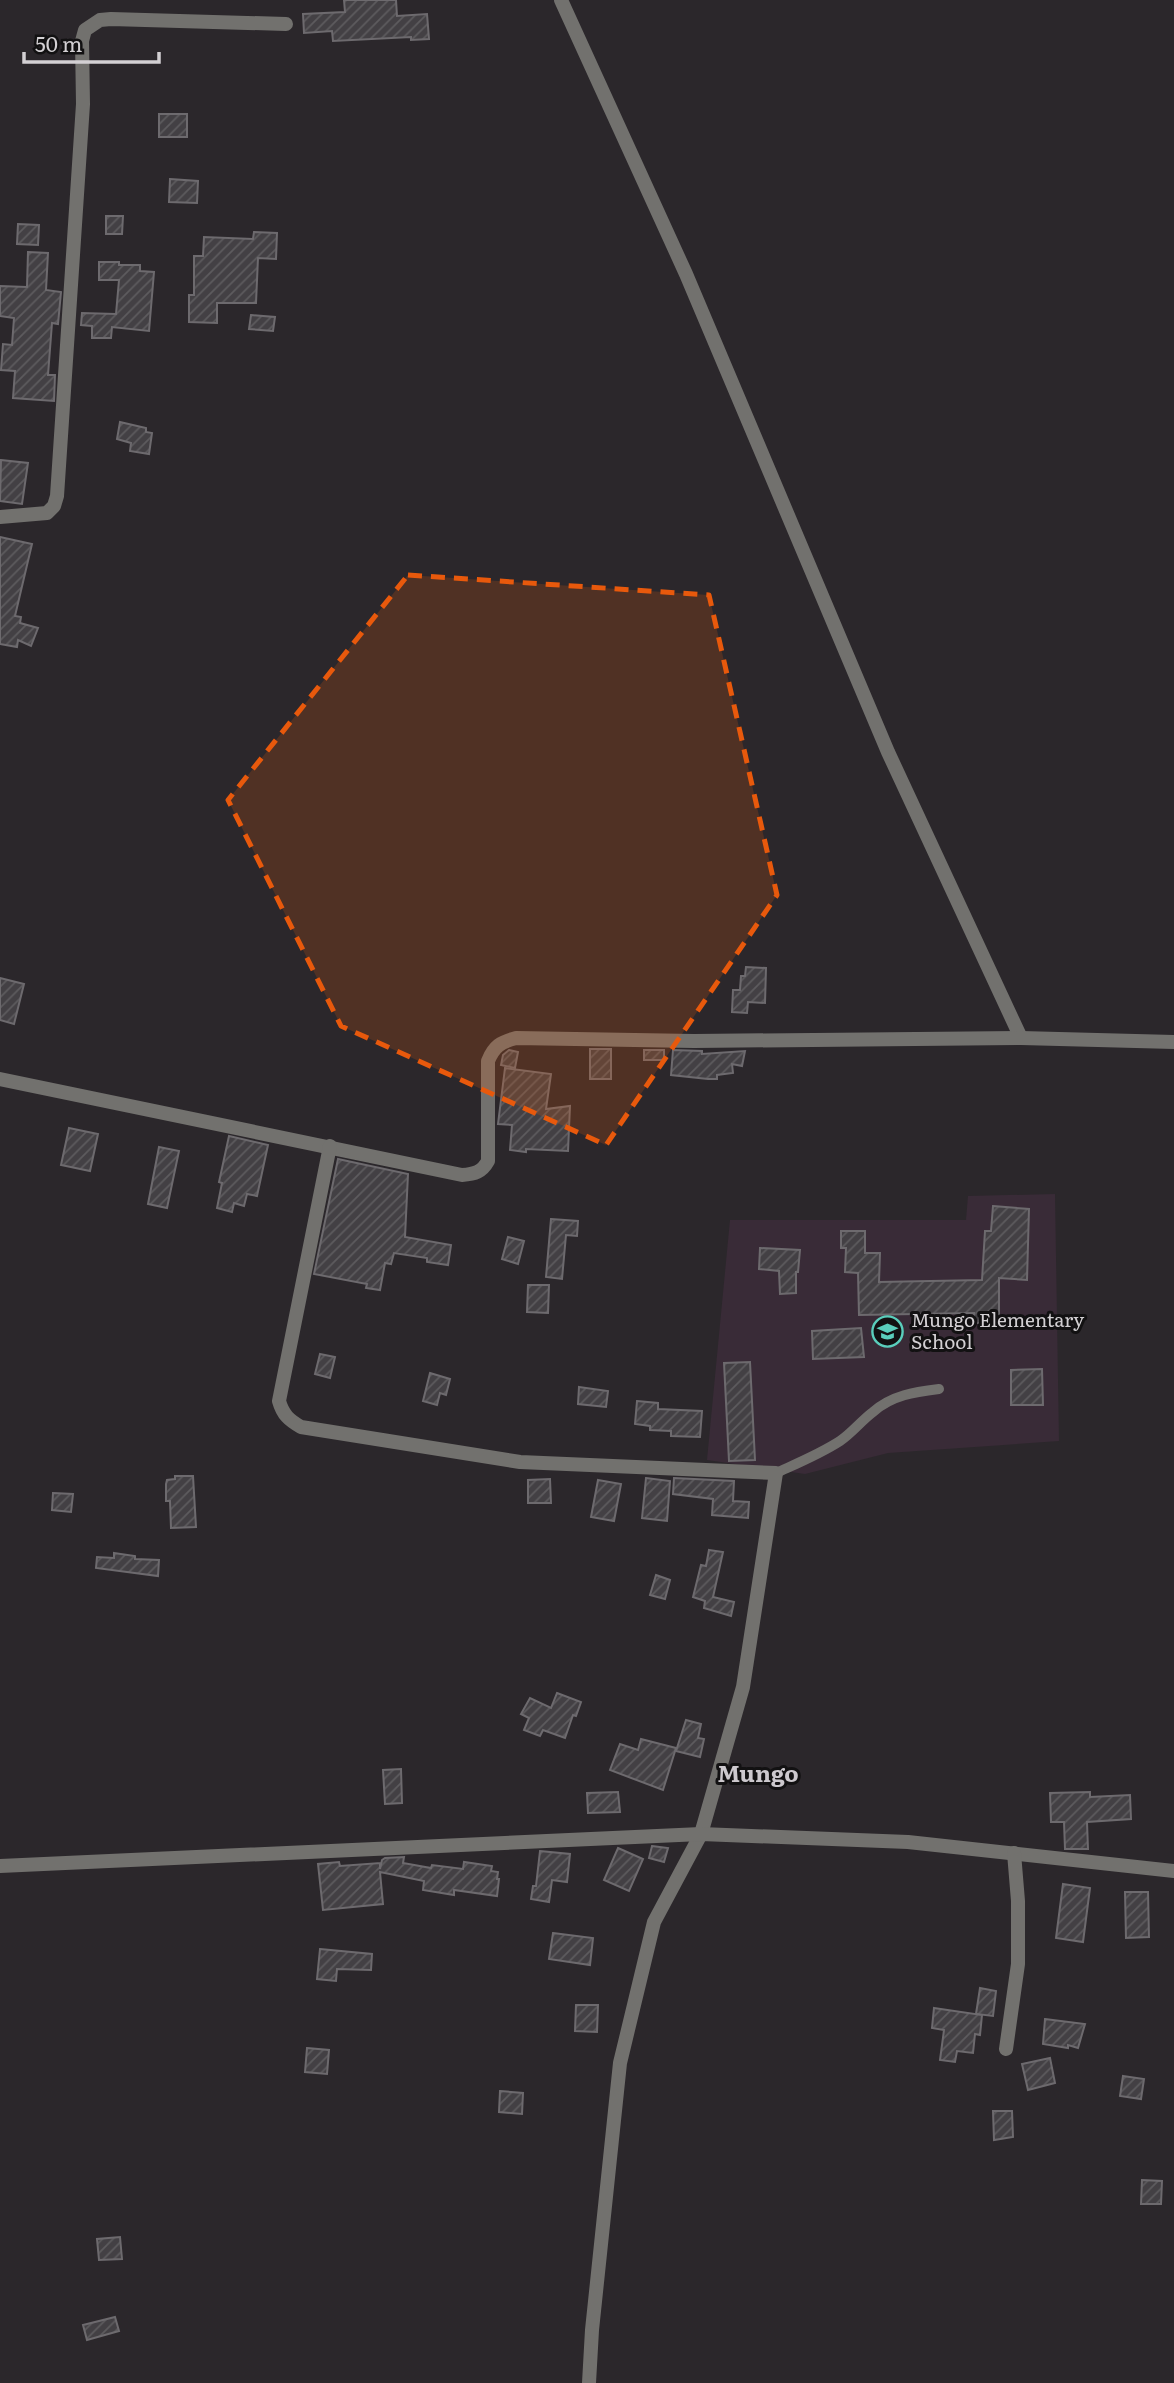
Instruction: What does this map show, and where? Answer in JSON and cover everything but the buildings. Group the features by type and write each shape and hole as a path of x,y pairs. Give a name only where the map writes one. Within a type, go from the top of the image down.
{"street":[{"path":"561,0 686,274 893,764 1021,1038"},
{"path":"0,517 47,513 54,506 57,496 83,104 82,41 85,30 100,20 111,19 286,24"},
{"path":"0,1079 462,1175 474,1174 484,1169 488,1161 488,1061 493,1050 502,1042 516,1038 694,1041 1021,1038 1174,1041"},
{"path":"330,1146 279,1401 283,1413 290,1421 300,1427 520,1462 776,1473 743,1687 701,1834 654,1922 620,2063 592,2330 589,2383"},
{"path":"0,1866 701,1834 908,1842 1174,1871"},
{"path":"1006,2049 1018,1964 1018,1901 1014,1853"}],"lane":[{"path":"776,1473 822,1452 889,1401 906,1394 939,1389"}],"highlighted area":[{"path":"408,575 709,595 777,895 606,1145 341,1026 228,800"}],"shaded area":[{"name":"Mungo Elementary School","path":"1055,1194 1059,1441 888,1453 805,1474 707,1460 730,1220 966,1220 968,1196"}],"place":[{"name":"Mungo Elementary School","path":"888,1331"}],"district":[{"name":"Mungo","path":"758,1774"}]}
